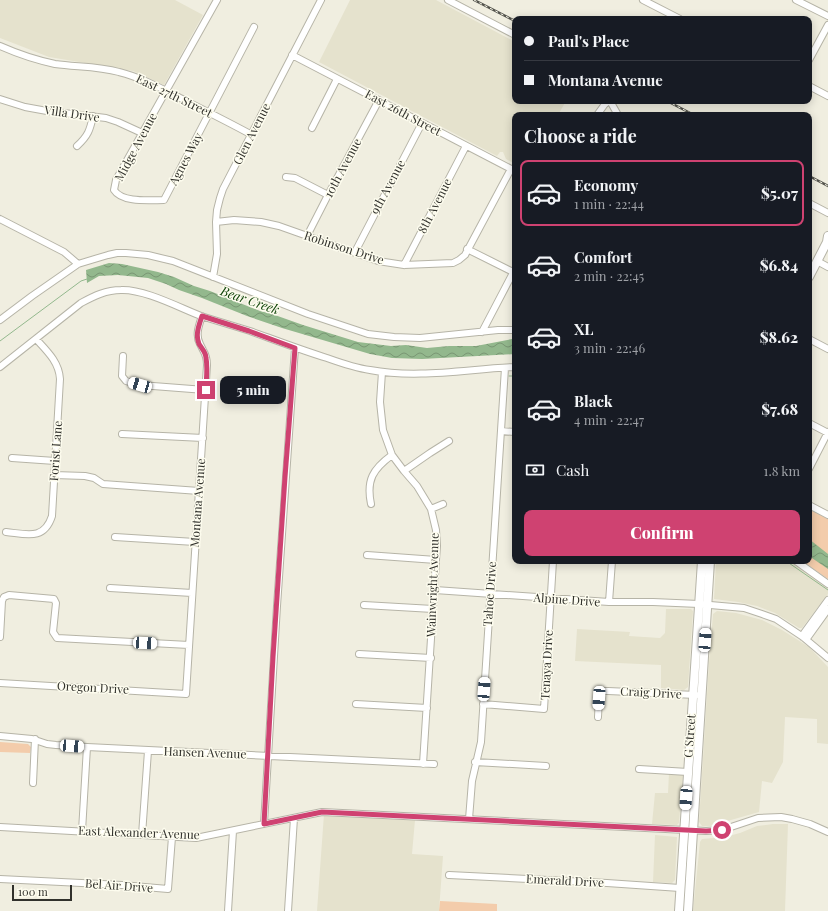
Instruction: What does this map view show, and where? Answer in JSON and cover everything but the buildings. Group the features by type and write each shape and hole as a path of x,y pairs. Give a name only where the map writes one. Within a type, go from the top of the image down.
{"main road":[{"path":"812,271 828,240"},
{"name":"G Street","path":"688,911 693,830 697,695 703,604 702,564"},
{"name":"G Street","path":"703,604 710,564"},
{"name":"G Street","path":"679,911 688,772 697,695"}],"street":[{"name":"Midge Avenue","path":"114,190 116,180 217,0"},
{"name":"Glen Avenue","path":"213,277 217,254 217,210 223,189 321,0"},
{"path":"448,0 512,33"},
{"path":"643,0 674,16"},
{"path":"796,0 828,16"},
{"path":"812,54 828,25"},
{"name":"Agnes Way","path":"114,190 117,194 130,199 164,200 254,27"},
{"name":"East 27th Street","path":"0,46 41,61 117,71 144,80 252,135"},
{"name":"East 26th Street","path":"292,55 512,169"},
{"path":"312,128 337,79"},
{"path":"812,88 828,96"},
{"name":"Villa Drive","path":"0,99 25,107 47,111 106,118 142,133"},
{"name":"10th Avenue","path":"307,236 379,100"},
{"path":"77,146 88,134 91,128 93,116"},
{"name":"9th Avenue","path":"355,252 422,123"},
{"name":"8th Avenue","path":"404,266 466,146"},
{"name":"Robinson Drive","path":"216,222 234,220 261,222 279,226 378,261 404,266 453,263 460,260 464,256 512,172"},
{"path":"286,177 295,178 328,194"},
{"path":"812,205 828,213"},
{"path":"0,219 64,252 78,264"},
{"path":"468,249 512,270"},
{"path":"0,320 78,264 117,253 135,253 173,261 308,314 368,334 420,338 498,330 512,330"},
{"path":"817,262 828,267"},
{"path":"482,332 512,275"},
{"path":"0,367 81,303 93,296 108,291 122,290 149,296 202,316 352,366 382,372 440,373 512,367"},
{"name":"Montana Avenue","path":"186,694 206,390 206,357 199,344 198,337 199,324 202,316"},
{"name":"Forist Lane","path":"6,532 36,534 45,530 52,516 60,372 54,361 36,340"},
{"path":"812,341 828,349"},
{"path":"264,824 276,620 295,348"},
{"path":"123,356 122,376 126,381 140,385 206,390"},
{"name":"Tahoe Drive","path":"469,819 472,781 480,742 505,368"},
{"name":"Wainwright Avenue","path":"382,372 380,402 383,430 392,455 417,486 431,509 436,530 437,546 435,590 423,764"},
{"path":"812,424 828,433 812,463"},
{"path":"501,431 512,432"},
{"path":"122,434 203,438"},
{"path":"404,471 449,441"},
{"path":"370,504 369,486 374,474 382,462 392,455"},
{"path":"12,458 55,461"},
{"path":"54,475 85,476 94,478 103,484 199,491"},
{"path":"431,509 443,504"},
{"path":"812,507 828,515"},
{"path":"115,537 195,542"},
{"path":"367,555 436,560"},
{"name":"Tenaya Drive","path":"483,704 544,709 553,564"},
{"path":"609,602 612,564"},
{"path":"800,564 828,584"},
{"path":"110,588 192,593"},
{"name":"Alpine Drive","path":"435,590 609,602 703,604 745,608 776,620 804,637 828,658"},
{"path":"0,637 2,601 4,597 9,595 54,599 56,603 54,632 57,638 189,645"},
{"path":"804,637 804,633 826,609 828,600"},
{"path":"364,605 433,609"},
{"path":"359,654 431,658"},
{"name":"Oregon Drive","path":"0,683 186,694"},
{"name":"Craig Drive","path":"598,717 599,698 603,691 697,695"},
{"path":"356,704 427,708"},
{"name":"Hansen Avenue","path":"0,736 35,739 52,745 148,751 434,764"},
{"path":"32,783 35,739"},
{"path":"82,831 87,747"},
{"path":"142,835 148,751"},
{"path":"475,762 546,766"},
{"path":"639,769 688,772"},
{"name":"East Alexander Avenue","path":"0,827 142,835 172,840 196,838 322,812 706,831 722,830 758,818 782,817 792,818 828,832"},
{"path":"288,911 294,818"},
{"path":"228,911 233,831"},
{"name":"Bel Air Drive","path":"0,880 122,885 168,889 172,840"},
{"name":"Emerald Drive","path":"449,875 680,888"}],"shaded area":[{"path":"0,0 175,0 203,15 164,85 133,71 49,57 0,38"},
{"path":"350,0 436,0 512,40 512,104 564,104 560,112 512,112 512,162 506,159 503,152 500,152 497,156 319,62"},
{"path":"812,511 828,519 828,579 806,564 812,564"},
{"path":"716,564 793,564 828,588 828,594 802,628 799,628 775,613 757,606 714,599"},
{"path":"666,609 691,609 693,611 688,687 684,690 661,688 661,665 575,661 577,629 630,632 629,636 660,638 665,633"},
{"path":"717,611 736,613 762,620 782,630 809,647 828,667 828,744 817,743 817,719 785,717 783,762 772,783 762,781 759,812 710,826 702,826 699,822 709,663 713,614"},
{"path":"0,742 28,744 31,747 30,753 0,752"},
{"path":"669,773 683,775 679,823 677,825 652,824 655,793 668,793"},
{"path":"324,814 415,820 412,854 443,856 439,911 317,911"},
{"path":"788,824 785,911 693,911 700,842 702,839 725,837 757,826"},
{"path":"655,835 677,837 675,880 672,883 653,882"},
{"path":"440,901 497,904 497,911 439,911"}],"water":[{"path":"109,263 122,264 158,272 260,311 358,342 427,348 476,346 512,339 512,354 422,359 392,358 370,354 282,328 148,278 118,275 99,276 87,283 86,270"},
{"path":"812,541 828,554 828,569 812,558"}],"waterway":[{"name":"Bear Creek","path":"0,341 81,281 87,279"},
{"path":"790,564 828,590"}],"railway":[{"path":"474,0 512,19"},
{"path":"673,104 688,112"},
{"path":"812,178 828,186"}],"route":[{"path":"206,390 206,357 199,344 198,337 199,324 202,316 295,348 273,657 264,824 322,812 706,831 722,830"}]}
